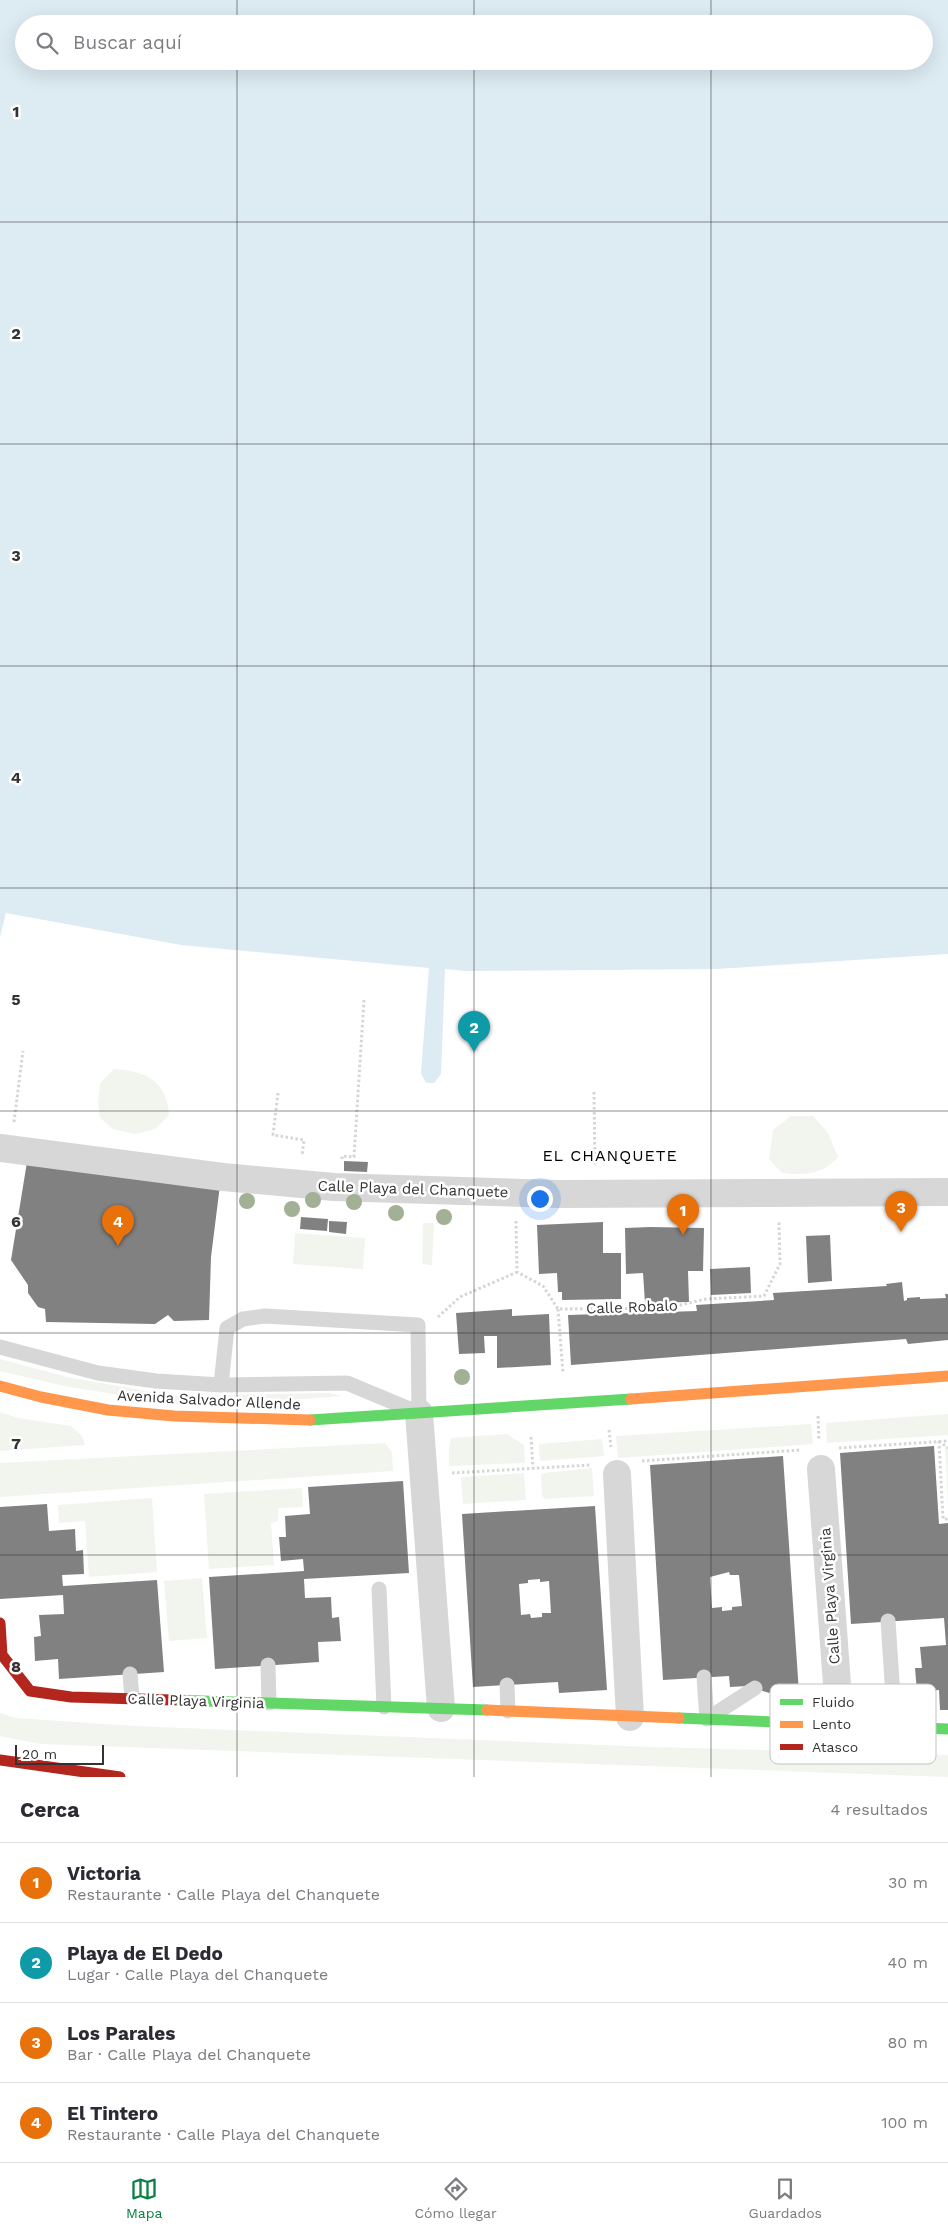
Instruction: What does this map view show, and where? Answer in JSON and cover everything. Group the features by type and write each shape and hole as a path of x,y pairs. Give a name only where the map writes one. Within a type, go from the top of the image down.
{"main road":[{"name":"Avenida Salvador Allende","path":"0,1386 41,1397 108,1410 174,1416 299,1421 948,1376"},
{"name":"Calle Playa Virginia","path":"0,1623 2,1655 30,1691 71,1696 770,1721"},
{"path":"0,1760 120,1777"}],"street":[{"name":"Calle Playa del Chanquete","path":"5,1149 223,1177 341,1187 515,1193 948,1192"},
{"path":"418,1413 441,1708"},
{"name":"Calle Playa Virginia","path":"820,1452 837,1684"},
{"path":"616,1467 630,1717"}],"lane":[{"path":"0,1346 98,1372 156,1381 221,1385 347,1383 418,1413 418,1325 265,1316 243,1319 227,1328 221,1385"},
{"path":"379,1589 384,1707"},
{"path":"888,1622 892,1684"},
{"path":"268,1666 269,1703"},
{"path":"130,1674 132,1698"},
{"path":"704,1677 707,1719 755,1688"},
{"path":"507,1685 508,1711"}],"path":[{"path":"341,1187 342,1156 354,1157 364,1000"},
{"path":"5,1149 23,1051"},
{"path":"594,1092 595,1193"},
{"path":"278,1093 273,1135 304,1140 300,1184"},
{"name":"Calle Robalo","path":"558,1309 668,1308 706,1299 764,1296 780,1264 779,1192"},
{"path":"515,1193 517,1272"},
{"path":"517,1272 543,1286 558,1309 563,1373"},
{"path":"418,1325 436,1318 460,1297 517,1272"},
{"path":"818,1416 820,1452"},
{"path":"609,1430 610,1440"},
{"path":"531,1437 533,1468"},
{"path":"939,1441 948,1448"},
{"path":"939,1441 943,1519 948,1519"},
{"path":"422,1466 438,1474 533,1468 616,1467 948,1441"}],"shaded area":[{"path":"0,0 948,0 948,954 716,969 465,971 445,969 441,1074 434,1083 426,1083 421,1073 429,968 181,945 6,913 0,937"},
{"path":"114,1069 144,1075 159,1086 164,1093 169,1115 155,1129 135,1134 113,1129 100,1118 98,1104 100,1083"},
{"path":"791,1116 813,1116 828,1133 838,1157 832,1163 813,1172 790,1174 782,1173 769,1159 773,1130"},
{"path":"423,1223 434,1223 432,1265 422,1264"},
{"path":"295,1233 365,1238 363,1269 293,1264"},
{"path":"0,1359 67,1377 174,1396 329,1393 342,1396 251,1403 174,1404 64,1386 0,1371"},
{"path":"0,1412 18,1418 71,1426 82,1436 85,1445 0,1451"},
{"path":"948,1414 948,1435 827,1443 826,1423"},
{"path":"811,1424 813,1444 618,1458 616,1436"},
{"path":"507,1434 524,1445 525,1463 449,1466 451,1438"},
{"path":"602,1439 604,1456 540,1461 539,1444"},
{"path":"385,1443 392,1452 393,1471 0,1497 0,1463"},
{"path":"945,1446 948,1446 948,1508"},
{"path":"592,1468 594,1496 545,1499 542,1496 541,1475 544,1473"},
{"path":"524,1473 526,1500 463,1504 461,1477"},
{"path":"302,1488 303,1507 278,1508 278,1521 271,1523 274,1565 209,1569 204,1494"},
{"path":"152,1498 157,1572 89,1577 85,1521 59,1523 58,1505"},
{"path":"202,1578 207,1638 169,1641 164,1581"},
{"path":"0,1713 15,1718 134,1726 770,1750 770,1764 936,1764 936,1755 948,1755 948,1777 40,1744 0,1736"}],"building":[{"path":"344,1161 368,1162 367,1172 344,1171"},
{"path":"27,1162 220,1185 211,1257 209,1320 174,1321 168,1315 155,1324 46,1322 45,1309 38,1307 28,1293 28,1285 11,1260"},
{"path":"301,1217 328,1219 327,1231 300,1229"},
{"path":"329,1221 347,1222 346,1234 329,1232"},
{"path":"603,1222 603,1253 621,1253 621,1299 562,1300 562,1292 558,1292 557,1273 539,1274 537,1225"},
{"path":"625,1228 704,1228 703,1271 688,1271 689,1302 645,1303 643,1273 626,1274"},
{"path":"830,1235 832,1281 808,1283 806,1236"},
{"path":"750,1267 751,1293 711,1295 710,1269"},
{"path":"902,1282 904,1301 907,1298 920,1297 920,1299 946,1298 945,1294 948,1294 948,1340 908,1344 906,1339 571,1365 568,1315 697,1311 696,1305 774,1300 773,1293 887,1286 886,1284"},
{"path":"512,1309 512,1316 549,1314 551,1365 497,1368 497,1336 484,1336 485,1353 459,1354 456,1313"},
{"path":"934,1446 939,1524 948,1523 948,1710 940,1710 939,1690 936,1690 936,1684 916,1684 915,1668 922,1668 920,1647 946,1645 944,1618 851,1624 840,1453"},
{"path":"783,1456 798,1684 770,1684 770,1693 747,1686 730,1687 729,1676 663,1680 650,1465","holes":["729,1572 730,1575 739,1575 742,1606 722,1611 722,1607 712,1608 710,1577"]},
{"path":"403,1481 409,1573 304,1579 305,1598 331,1597 332,1618 339,1617 341,1641 318,1642 319,1662 215,1669 209,1577 304,1571 303,1559 281,1561 279,1537 286,1537 285,1516 310,1514 308,1487"},
{"path":"47,1504 49,1531 75,1529 76,1551 83,1550 84,1574 62,1575 63,1586 157,1580 164,1672 59,1679 58,1659 35,1661 34,1637 41,1636 39,1615 64,1614 63,1595 0,1599 0,1507"},
{"path":"595,1506 607,1690 559,1693 558,1682 473,1687 462,1514","holes":["540,1579 540,1582 549,1581 551,1613 542,1613 542,1617 531,1618 530,1614 521,1615 519,1584 528,1583 528,1580"]}],"traffic: fast":[{"path":"310,1420 631,1399"},
{"path":"173,1700 487,1710"},
{"path":"679,1718 770,1722"},
{"path":"936,1729 948,1729"}],"traffic: slow":[{"path":"631,1399 948,1376"},
{"path":"0,1386 41,1397 108,1410 174,1416 310,1420"},
{"path":"487,1710 679,1718"}],"traffic: jam":[{"path":"0,1623 2,1655 30,1691 71,1697 173,1700"},
{"path":"0,1760 120,1777"}],"place":[{"name":"Playa de El Dedo","path":"474,1052"},
{"name":"Los Parales","path":"901,1232"},
{"name":"Victoria","path":"683,1235"},
{"name":"El Tintero","path":"118,1246"}],"district":[{"name":"EL CHANQUETE","path":"610,1155"}]}
